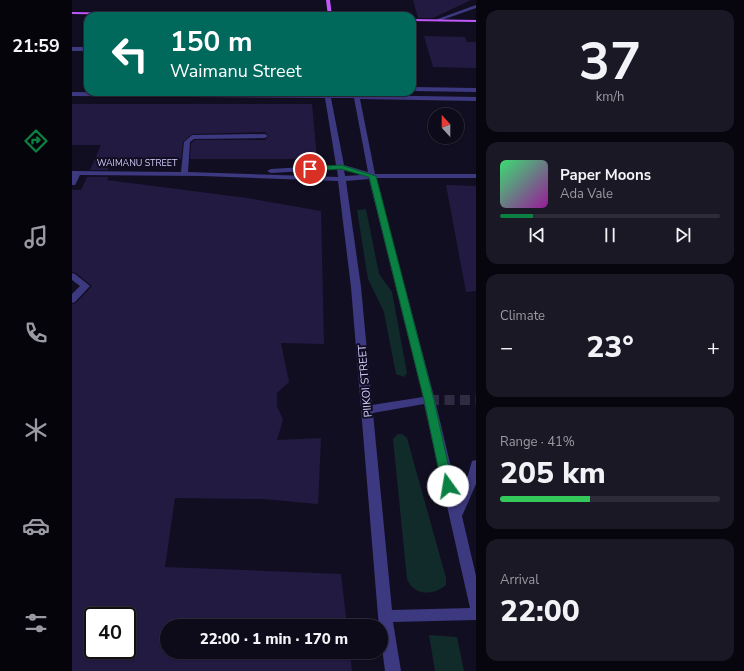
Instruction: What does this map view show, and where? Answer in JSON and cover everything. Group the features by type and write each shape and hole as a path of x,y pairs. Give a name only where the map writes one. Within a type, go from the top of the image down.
{"main road":[{"path":"328,0 330,12"},
{"path":"72,13 84,13"},
{"path":"416,20 476,21"}],"street":[{"path":"437,20 476,6"},
{"path":"72,49 84,49"},
{"path":"416,89 476,90"},
{"path":"72,94 84,94"},
{"name":"PIIKOI STREET","path":"327,96 341,167 356,287 385,616 393,671"},
{"path":"357,96 372,176 429,400 476,606"},
{"path":"387,96 476,99"},
{"path":"184,174 187,142 192,136 265,136"},
{"name":"WAIMANU STREET","path":"202,174 341,167 372,176"},
{"path":"72,183 74,173"},
{"name":"WAIMANU STREET","path":"74,173 202,174 342,179 372,176"},
{"path":"372,176 476,176"},
{"path":"72,276 85,286 72,300"},
{"path":"367,410 429,400"},
{"path":"455,517 474,475 476,464"},
{"path":"385,616 476,614"}],"green space":[{"path":"366,209 379,274 392,292 407,373 404,377 396,374 384,312 368,279 357,210"},
{"path":"398,434 402,434 407,438 446,578 446,585 435,591 424,592 414,589 407,579 393,439"},
{"path":"429,635 457,637 464,671 435,671"}],"building":[{"path":"413,0 471,0 433,18 418,18"},
{"path":"424,36 465,37 467,42 476,42 476,68 433,67"},
{"path":"72,104 312,104 317,159 190,159 191,143 195,140 265,140 269,136 265,132 192,134 183,142 181,159 109,159 108,170 90,170 101,145 72,145"},
{"path":"87,177 108,177 107,180 247,198 321,211 324,344 281,343 289,382 277,393 277,406 283,420 277,440 321,438 318,504 263,499 175,498 165,567 341,574 346,619 160,619 160,659 351,659 352,671 72,671 72,304 76,303 92,286 76,273 72,272 72,190 81,190"},
{"path":"446,185 476,186 476,291 466,292"}],"tunnel":[{"path":"429,400 476,400"}],"route":[{"path":"310,169 341,167 372,176 429,400 448,486"}]}
